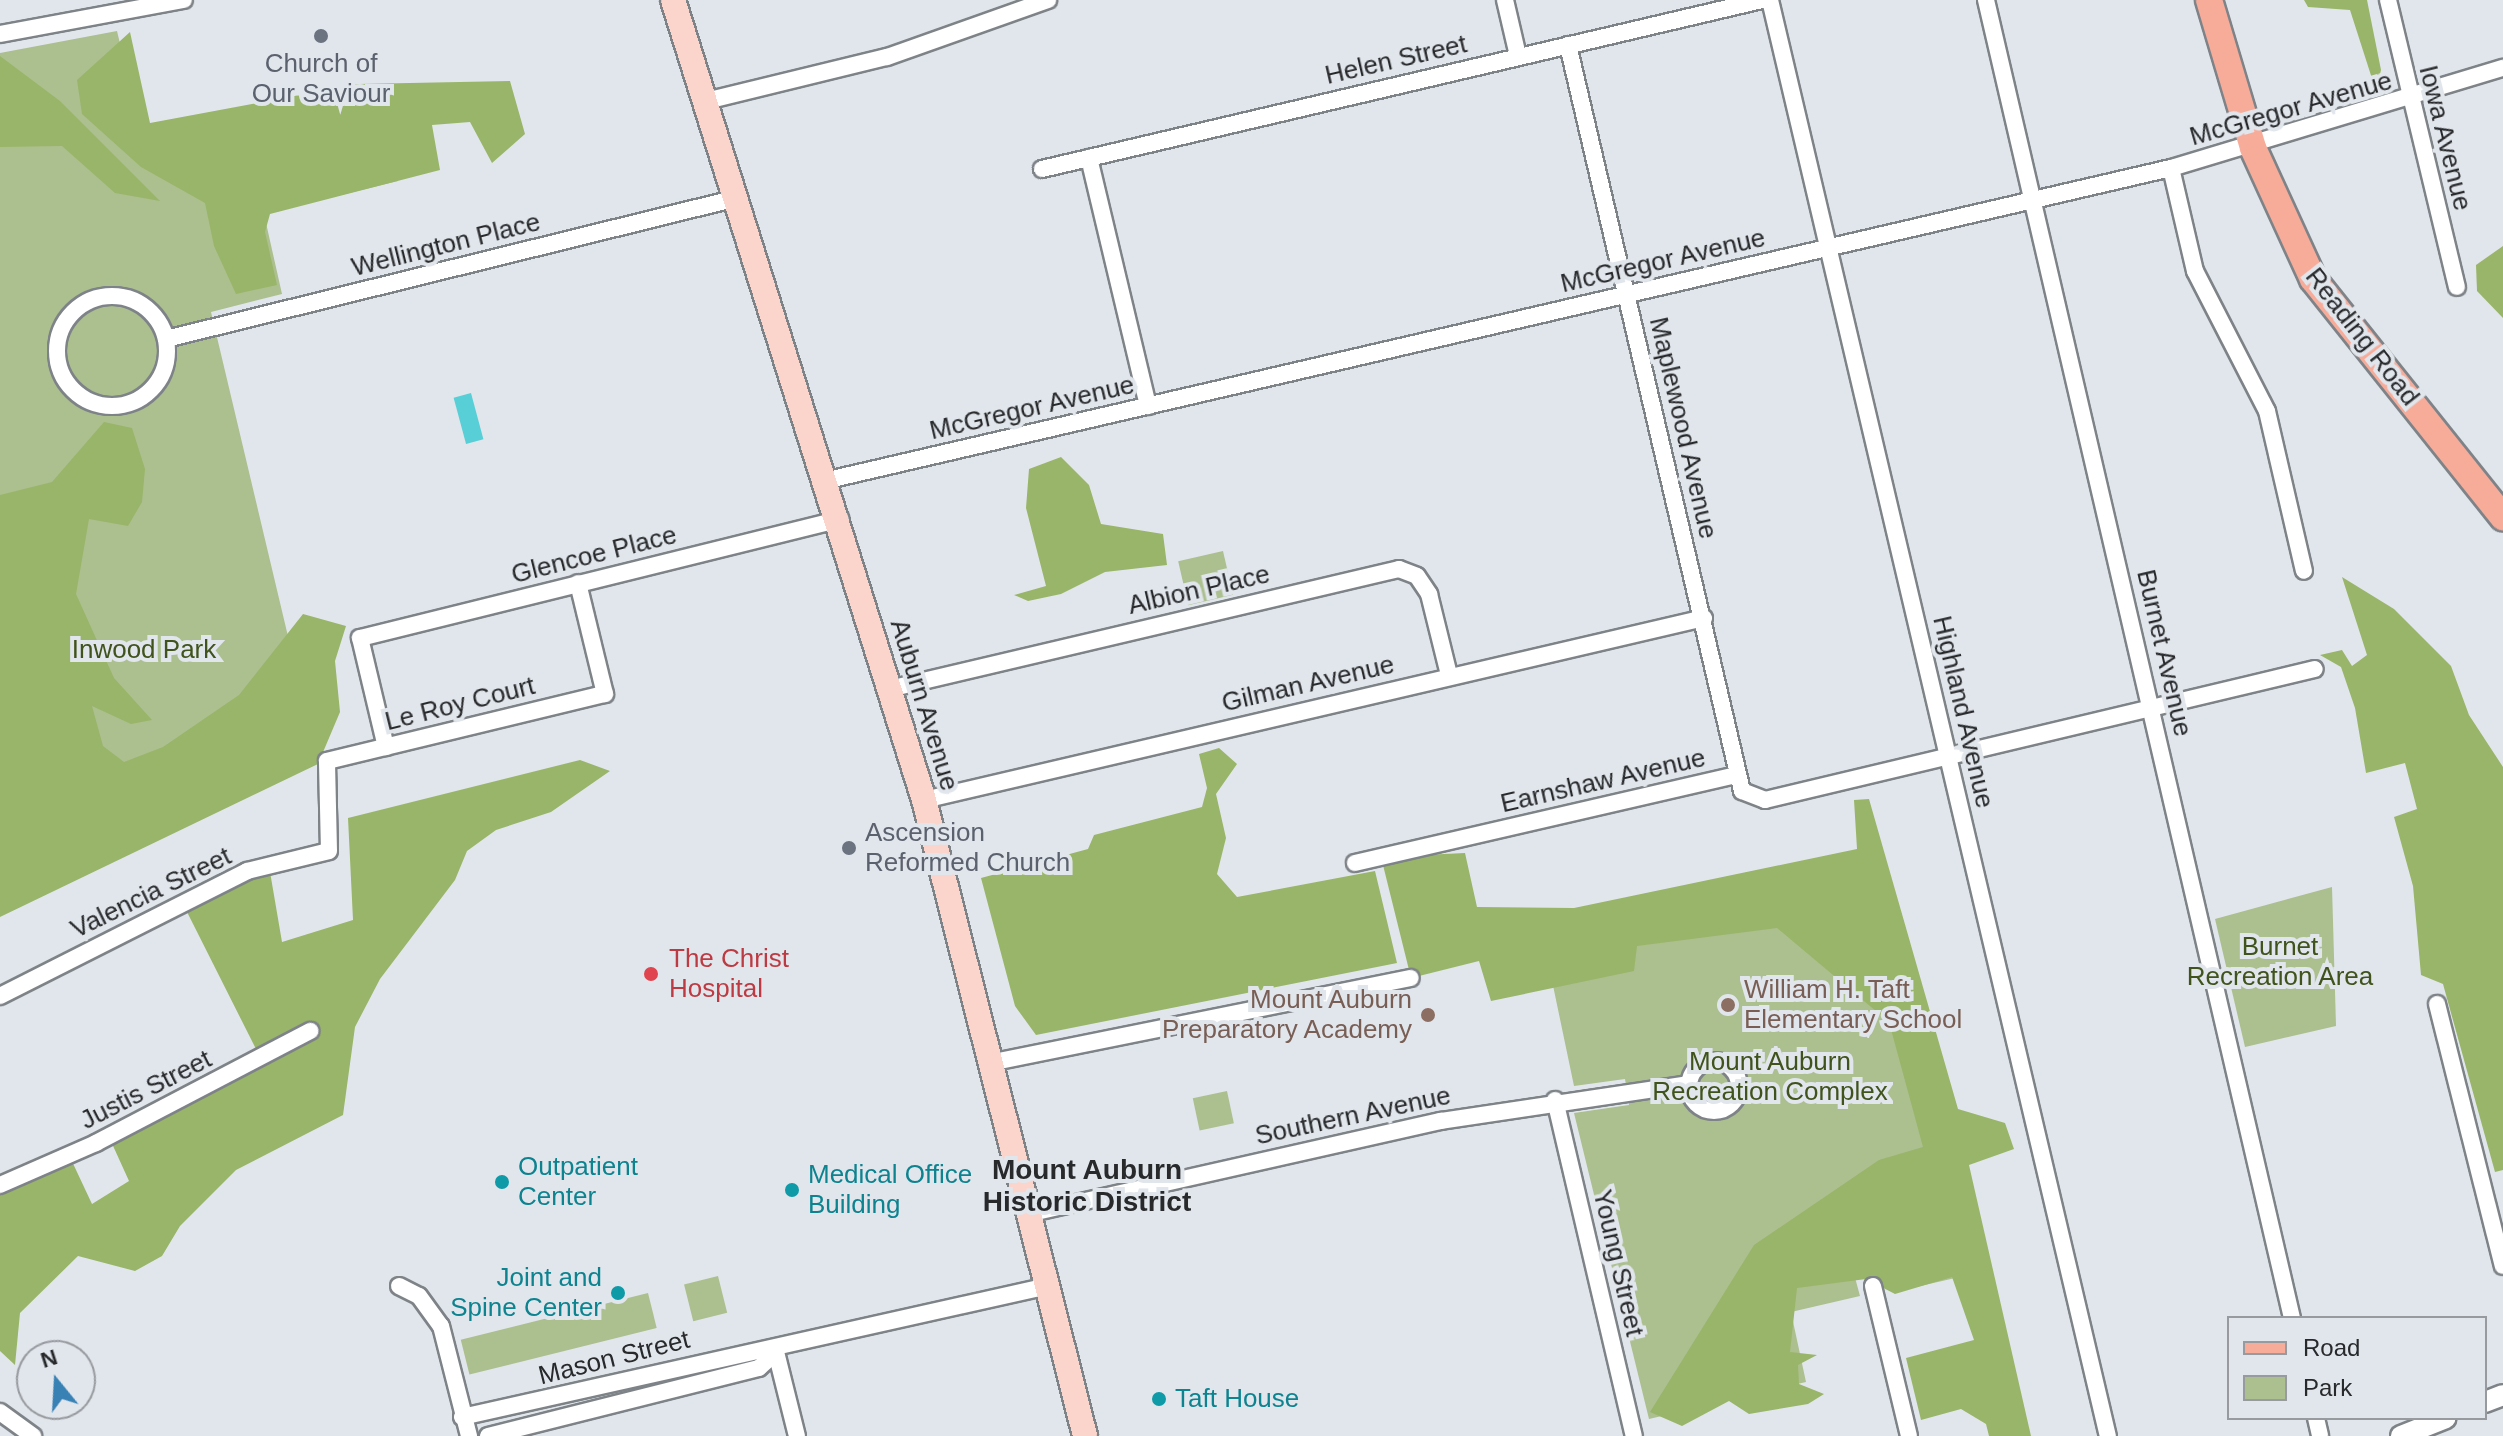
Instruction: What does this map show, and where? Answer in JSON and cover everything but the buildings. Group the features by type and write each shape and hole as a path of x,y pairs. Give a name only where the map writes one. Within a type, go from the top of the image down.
{"main road":[{"name":"Auburn Avenue","path":"673,0 828,480 924,800 994,1062 1085,1436"},
{"name":"Reading Road","path":"2209,0 2253,148 2313,279 2503,517"}],"street":[{"path":"0,34 184,0"},
{"path":"706,101 887,57 1048,0"},
{"path":"1505,0 1518,56"},
{"name":"Helen Street","path":"1042,169 1762,0"},
{"name":"Highland Avenue","path":"1770,0 2108,1436"},
{"name":"Burnet Avenue","path":"1986,0 2292,1316"},
{"name":"Iowa Avenue","path":"2388,0 2457,287"},
{"name":"Maplewood Avenue","path":"1568,45 1704,618 1736,775"},
{"name":"McGregor Avenue","path":"828,480 2253,148 2411,100 2503,68"},
{"path":"1089,158 1148,406"},
{"path":"2171,168 2195,271 2267,411 2304,571"},
{"name":"Wellington Place","path":"166,339 737,198"},
{"path":"99,298 139,303 166,339 160,379 148,394 119,406 80,396 58,360 66,322 99,298"},
{"name":"Glencoe Place","path":"386,747 360,638 840,519"},
{"name":"Albion Place","path":"889,689 1399,569 1417,576 1429,594 1449,675"},
{"name":"Le Roy Court","path":"329,851 327,761 605,694 578,583"},
{"name":"Gilman Avenue","path":"924,800 1449,675 1704,618"},
{"name":"Earnshaw Avenue","path":"1355,863 1736,775 1748,797 1765,800 1948,753 2315,669"},
{"name":"Valencia Street","path":"0,996 247,871 329,851"},
{"path":"994,1062 1411,978"},
{"path":"2437,1004 2503,1266"},
{"name":"Justis Street","path":"0,1184 96,1143 310,1031"},
{"name":"Southern Avenue","path":"1032,1213 1555,1100 1688,1084"},
{"name":"Young Street","path":"1555,1100 1634,1436"},
{"path":"399,1286 434,1309 469,1436"},
{"name":"Mason Street","path":"462,1417 754,1349 776,1352 1048,1286"},
{"path":"1873,1286 1909,1436"},
{"path":"776,1352 797,1436"},
{"name":"Mason Street","path":"488,1436 759,1368 776,1352"},
{"path":"0,1412 29,1435"},
{"path":"2401,1436 2441,1420"}],"green space":[{"path":"2304,0 2367,0 2381,70 2376,91 2350,10 2308,7"},
{"name":"Inwood Park","path":"117,31 142,136 381,110 398,181 264,214 282,294 211,312 310,729 0,886 0,53"},
{"path":"130,32 150,123 359,84 510,81 525,134 492,163 470,122 432,125 440,170 270,214 265,232 277,285 236,294 214,246 205,203 141,167 82,114 77,80"},
{"path":"0,56 60,101 160,201 115,193 62,146 0,147"},
{"path":"2503,246 2503,318 2477,291 2476,265"},
{"path":"104,422 132,428 145,469 142,502 128,526 89,519 76,594 114,678 152,720 131,724 92,706 103,746 124,762 163,747 239,695 303,614 346,626 335,661 340,712 318,764 0,917 0,495 52,482"},
{"path":"1061,457 1089,485 1101,524 1163,534 1167,565 1105,572 1061,594 1028,601 1014,595 1046,586 1026,508 1029,469"},
{"path":"1223,551 1233,595 1188,605 1178,561"},
{"path":"2342,577 2394,609 2451,666 2469,715 2503,767 2503,1170 2495,1172 2443,984 2421,975 2413,886 2394,817 2417,809 2405,763 2366,773 2355,708 2341,667 2320,655 2342,650 2352,666 2367,655"},
{"path":"1219,748 1237,764 1216,794 1226,838 1217,874 1237,897 1375,871 1397,963 1036,1035 1015,1006 981,878 1088,849 1094,835 1202,807 1207,788 1199,754"},
{"path":"580,760 610,771 551,812 496,830 467,851 455,880 380,979 355,1027 343,1115 236,1170 180,1226 162,1256 135,1271 78,1256 20,1313 15,1365 0,1351 0,1185 69,1155 92,1204 129,1181 109,1137 260,1057 183,904 269,866 282,942 353,920 348,818"},
{"path":"1869,799 1958,1109 2005,1123 2014,1149 1969,1165 2031,1436 1989,1436 1986,1424 1961,1409 1921,1420 1906,1358 1974,1340 1952,1277 1895,1294 1866,1279 1797,1288 1790,1352 1817,1355 1798,1365 1799,1384 1824,1394 1808,1404 1749,1414 1729,1401 1682,1426 1650,1412 1754,1245 1879,1160 1923,1147 1889,1022 1777,928 1637,946 1634,971 1491,1001 1479,961 1411,978 1381,857 1465,853 1477,907 1574,908 1857,849 1854,800"},
{"name":"Mount Auburn Recreation Complex","path":"1870,882 1964,1276 1894,1292 1836,1207 1860,1296 1791,1312 1806,1382 1649,1419 1574,1113 1629,1105 1625,1079 1574,1086 1546,952"},
{"name":"Burnet Recreation Area","path":"2332,887 2336,1026 2245,1047 2215,919"},
{"path":"1227,1091 1234,1123 1200,1131 1193,1098"},
{"path":"718,1276 727,1313 693,1321 684,1284"},
{"path":"648,1293 657,1328 469,1375 461,1340"}],"water":[{"path":"471,393 483,439 466,444 454,398"}],"place":[{"name":"Church of Our Saviour","path":"321,36"},
{"name":"Ascension Reformed Church","path":"849,848"},
{"name":"The Christ Hospital","path":"651,974"},
{"name":"William H. Taft Elementary School","path":"1728,1005"},
{"name":"Mount Auburn Preparatory Academy","path":"1428,1015"},
{"name":"Outpatient Center","path":"502,1182"},
{"name":"Medical Office Building","path":"792,1190"},
{"name":"Joint and Spine Center","path":"618,1293"},
{"name":"Taft House","path":"1159,1399"}],"district":[{"name":"Mount Auburn Historic District","path":"1087,1186"}]}
